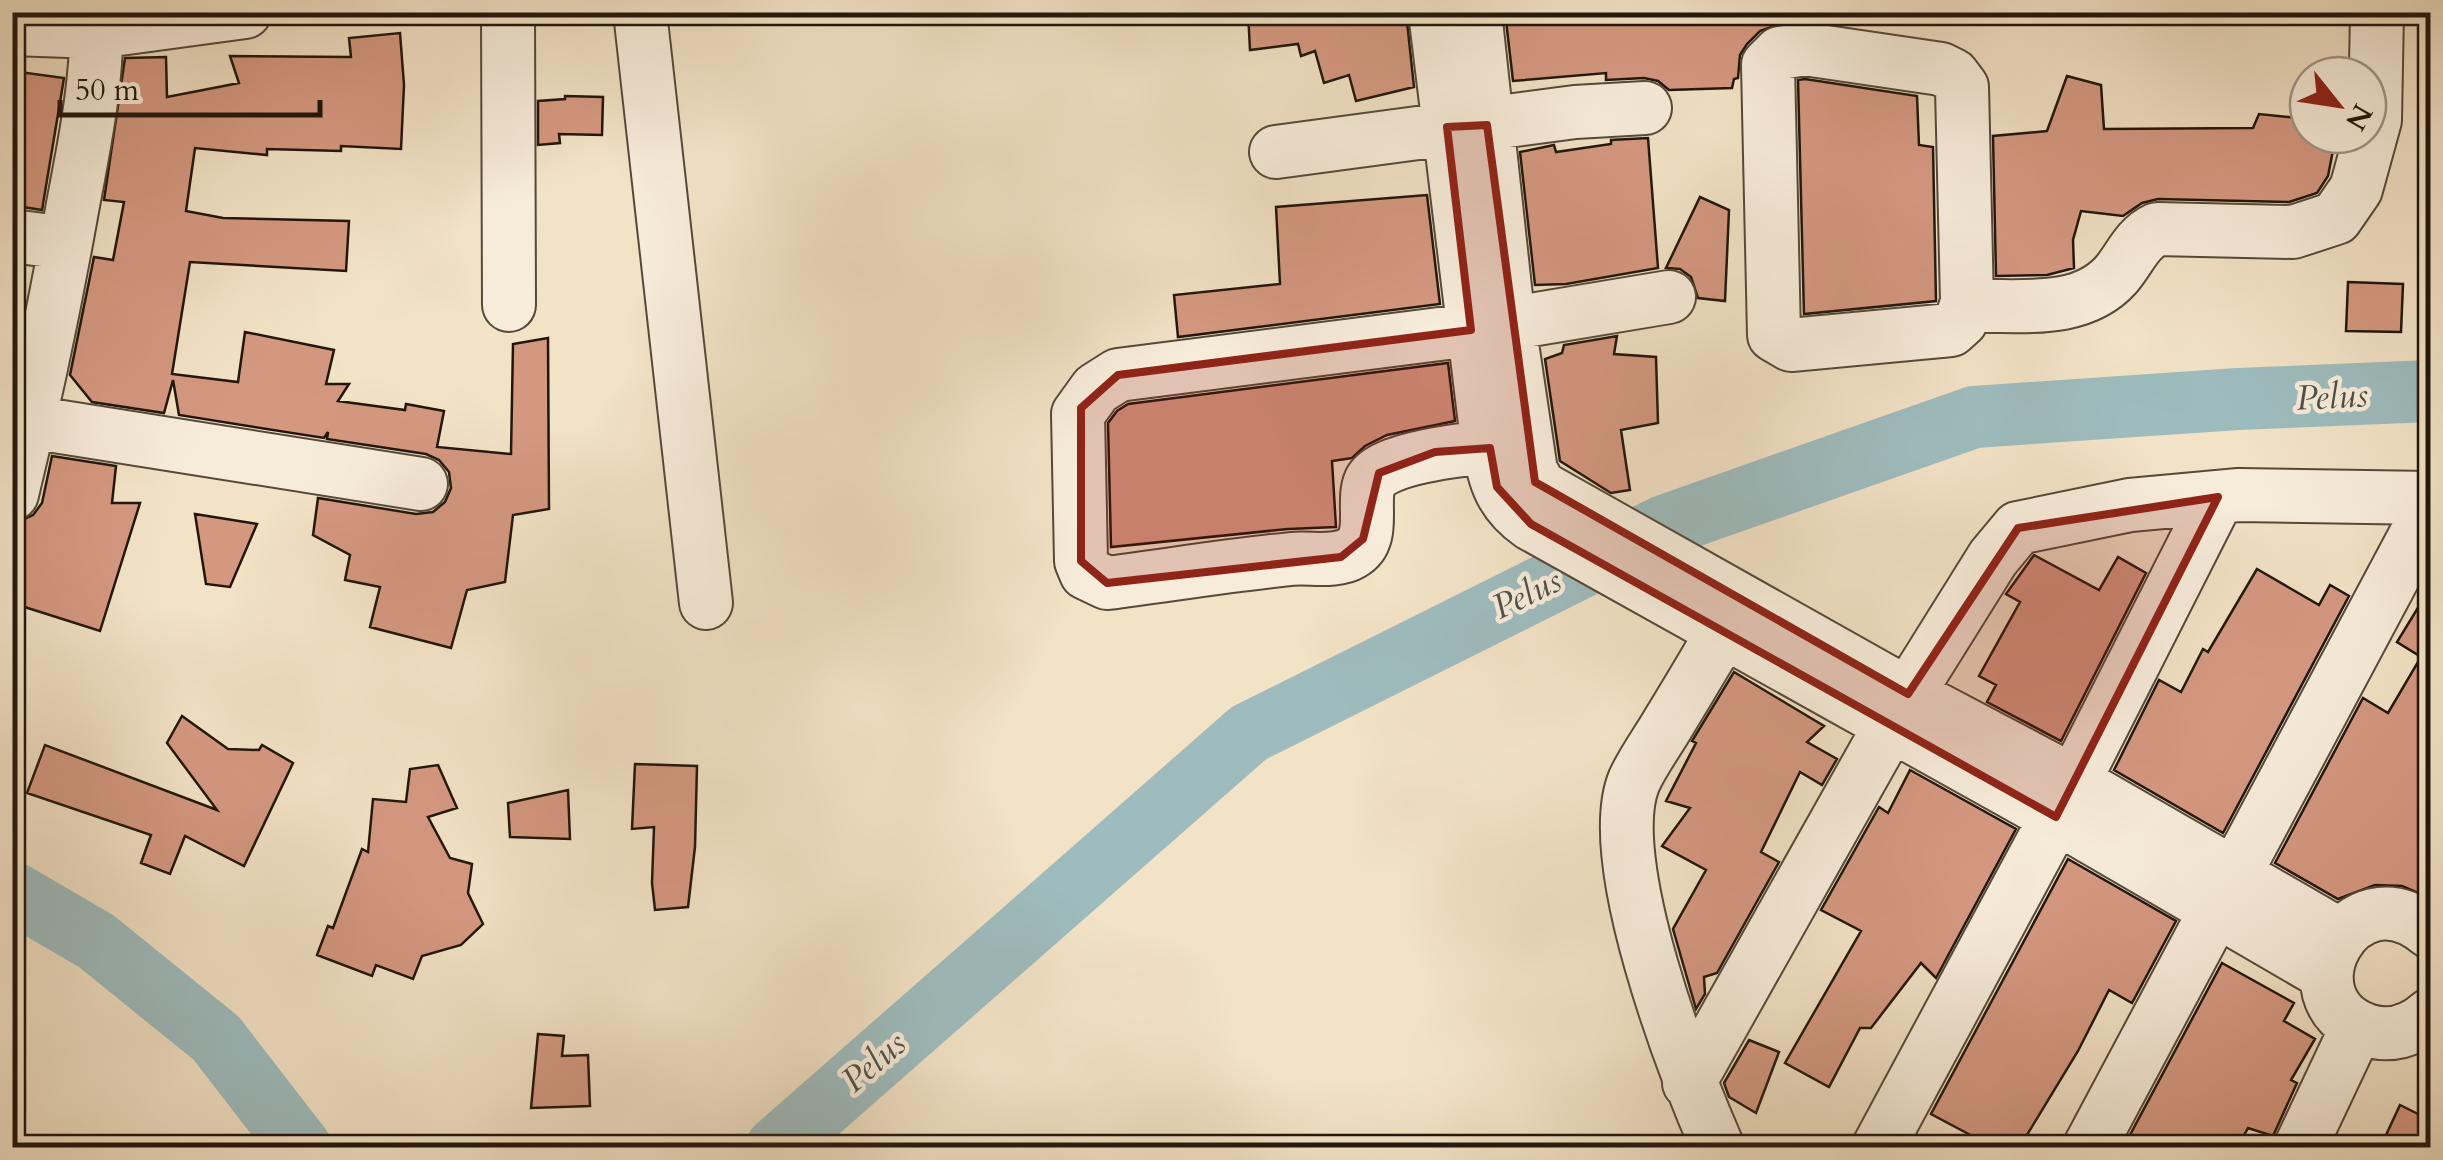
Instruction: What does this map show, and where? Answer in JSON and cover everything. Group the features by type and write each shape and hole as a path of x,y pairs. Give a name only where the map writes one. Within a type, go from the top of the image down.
{"street":[{"path":"12,29 245,12"},
{"path":"508,12 509,305"},
{"path":"640,12 706,603"},
{"path":"1435,12 1467,126 1508,446 1497,487 1508,506 1540,508 2064,799 2333,954"},
{"path":"1467,126 1475,12"},
{"path":"1967,302 1974,306 2074,303 2102,290 2138,241 2156,229 2293,232 2336,218 2356,189 2375,120 2376,12"},
{"path":"12,494 85,143 97,22"},
{"path":"1805,48 1954,74 1962,87 1967,302 1961,320 1951,330 1791,344 1774,335 1768,65 1780,53 1805,48"},
{"path":"1276,152 1575,112 1645,108"},
{"path":"12,236 66,244"},
{"path":"1508,446 1435,452 1379,473 1370,482 1363,539 1356,552 1341,558 1294,558 1108,583 1086,573 1080,561 1078,414 1096,389 1118,375 1490,327 1669,297"},
{"path":"30,422 421,484"},
{"path":"1690,1083 1900,710 1993,558 2018,528 2130,505 2239,495 2430,498"},
{"path":"1892,1143 2218,497"},
{"path":"2090,1148 2430,508"},
{"path":"1718,1148 1690,1083 1636,908 1625,824 1634,782 1723,610"},
{"path":"2426,1024 2398,1033 2377,1034 2357,1027 2341,1014 2330,995 2333,954 2356,921 2376,914 2397,914 2417,920 2430,932"},
{"path":"2300,1148 2357,1027"}],"highlighted area":[{"path":"1487,125 1535,482 1908,694 2018,528 2218,497 2056,817 1531,524 1497,487 1490,448 1435,452 1379,473 1363,539 1341,557 1107,583 1081,561 1081,408 1118,375 1471,330 1447,127"}],"building":[{"path":"1248,12 1406,12 1414,87 1356,101 1349,75 1324,83 1315,51 1301,56 1298,44 1250,50"},
{"path":"1505,12 1589,12 1590,22 1673,19 1673,12 1773,12 1788,21 1760,31 1747,44 1740,55 1738,78 1732,88 1669,90 1658,81 1644,78 1606,80 1606,73 1513,81"},
{"path":"400,33 404,85 401,149 267,149 267,155 195,148 186,211 223,218 349,221 346,271 190,262 172,374 238,382 245,332 334,350 326,384 349,384 338,401 405,410 406,404 444,411 437,447 511,454 513,344 548,338 549,509 513,515 505,582 467,590 451,648 370,627 380,587 345,580 350,555 313,535 318,498 416,514 433,512 445,502 451,488 449,472 439,460 426,454 327,439 328,432 324,438 179,415 173,380 164,413 92,402 70,375 94,257 113,260 124,202 104,200 125,58 166,57 167,97 239,83 230,56 351,57 349,38"},
{"path":"12,71 64,78 42,210 16,206 22,164 12,164"},
{"path":"2067,76 2101,85 2104,129 2253,128 2259,114 2288,117 2288,155 2332,155 2328,176 2317,193 2289,202 2158,199 2142,203 2123,216 2081,211 2073,240 2074,268 2047,275 1996,276 1993,136 2047,131"},
{"path":"1798,80 1917,96 1919,145 1933,147 1936,301 1804,314"},
{"path":"565,96 603,97 602,135 559,134 560,143 538,145 538,101"},
{"path":"1648,138 1658,268 1566,284 1535,285 1520,152 1554,145 1556,152 1611,144 1611,140"},
{"path":"1427,195 1440,304 1178,337 1174,295 1280,284 1276,207"},
{"path":"1700,197 1729,210 1725,301 1698,298 1691,277 1680,269 1666,268"},
{"path":"2348,282 2403,284 2401,332 2346,331"},
{"path":"1617,336 1614,354 1656,357 1658,423 1621,430 1630,490 1611,493 1560,461 1545,359 1562,353 1564,345"},
{"path":"1448,363 1455,421 1387,435 1352,458 1332,461 1336,527 1111,547 1108,423 1128,404"},
{"path":"52,456 116,466 112,503 140,503 100,631 12,603 15,523 33,515 42,503"},
{"path":"195,514 257,524 230,587 206,584"},
{"path":"2034,555 2099,590 2118,557 2146,573 2061,741 1987,702 1996,685 1979,676 2020,602 2006,594"},
{"path":"2257,569 2319,605 2330,585 2349,596 2223,833 2114,770 2159,680 2181,692 2203,649 2208,652"},
{"path":"2430,588 2430,898 2402,886 2375,885 2338,899 2275,863 2363,698 2388,713 2421,657 2397,642"},
{"path":"1734,672 1824,726 1807,742 1837,759 1822,785 1800,772 1761,852 1779,862 1717,973 1704,977 1705,994 1696,1009 1673,929 1706,870 1662,846 1690,808 1666,801 1696,743 1692,741"},
{"path":"182,716 228,749 259,750 262,745 293,763 244,866 185,836 170,874 141,863 151,835 27,793 45,745 217,810 167,743"},
{"path":"635,764 697,766 695,847 688,907 655,910 654,827 632,829"},
{"path":"438,765 457,808 428,817 450,858 472,864 468,893 483,924 461,945 422,956 413,979 376,965 372,976 317,955 328,926 333,928 362,849 368,852 373,799 406,802 410,769"},
{"path":"1910,770 2016,829 1936,978 1921,963 1871,1028 1860,1028 1829,1087 1785,1063 1861,931 1821,910 1879,807 1888,813"},
{"path":"568,790 570,839 510,837 508,803"},
{"path":"2068,859 2176,921 2132,1003 2109,990 2078,1051 2019,1148 1972,1148 1976,1138 1931,1114"},
{"path":"2222,963 2294,1003 2284,1021 2315,1039 2291,1080 2297,1083 2273,1136 2248,1128 2237,1148 2123,1148"},
{"path":"538,1034 564,1036 562,1056 588,1055 590,1106 531,1108"},
{"path":"1749,1040 1779,1052 1756,1113 1729,1097 1724,1083"},
{"path":"2400,1105 2430,1120 2430,1148 2380,1148"}],"waterway":[{"name":"Pelus","path":"776,1148 1249,733 1664,526 1974,417 2430,391"},
{"name":"Pelus","path":"12,892 96,941 216,1038 301,1148"}]}
